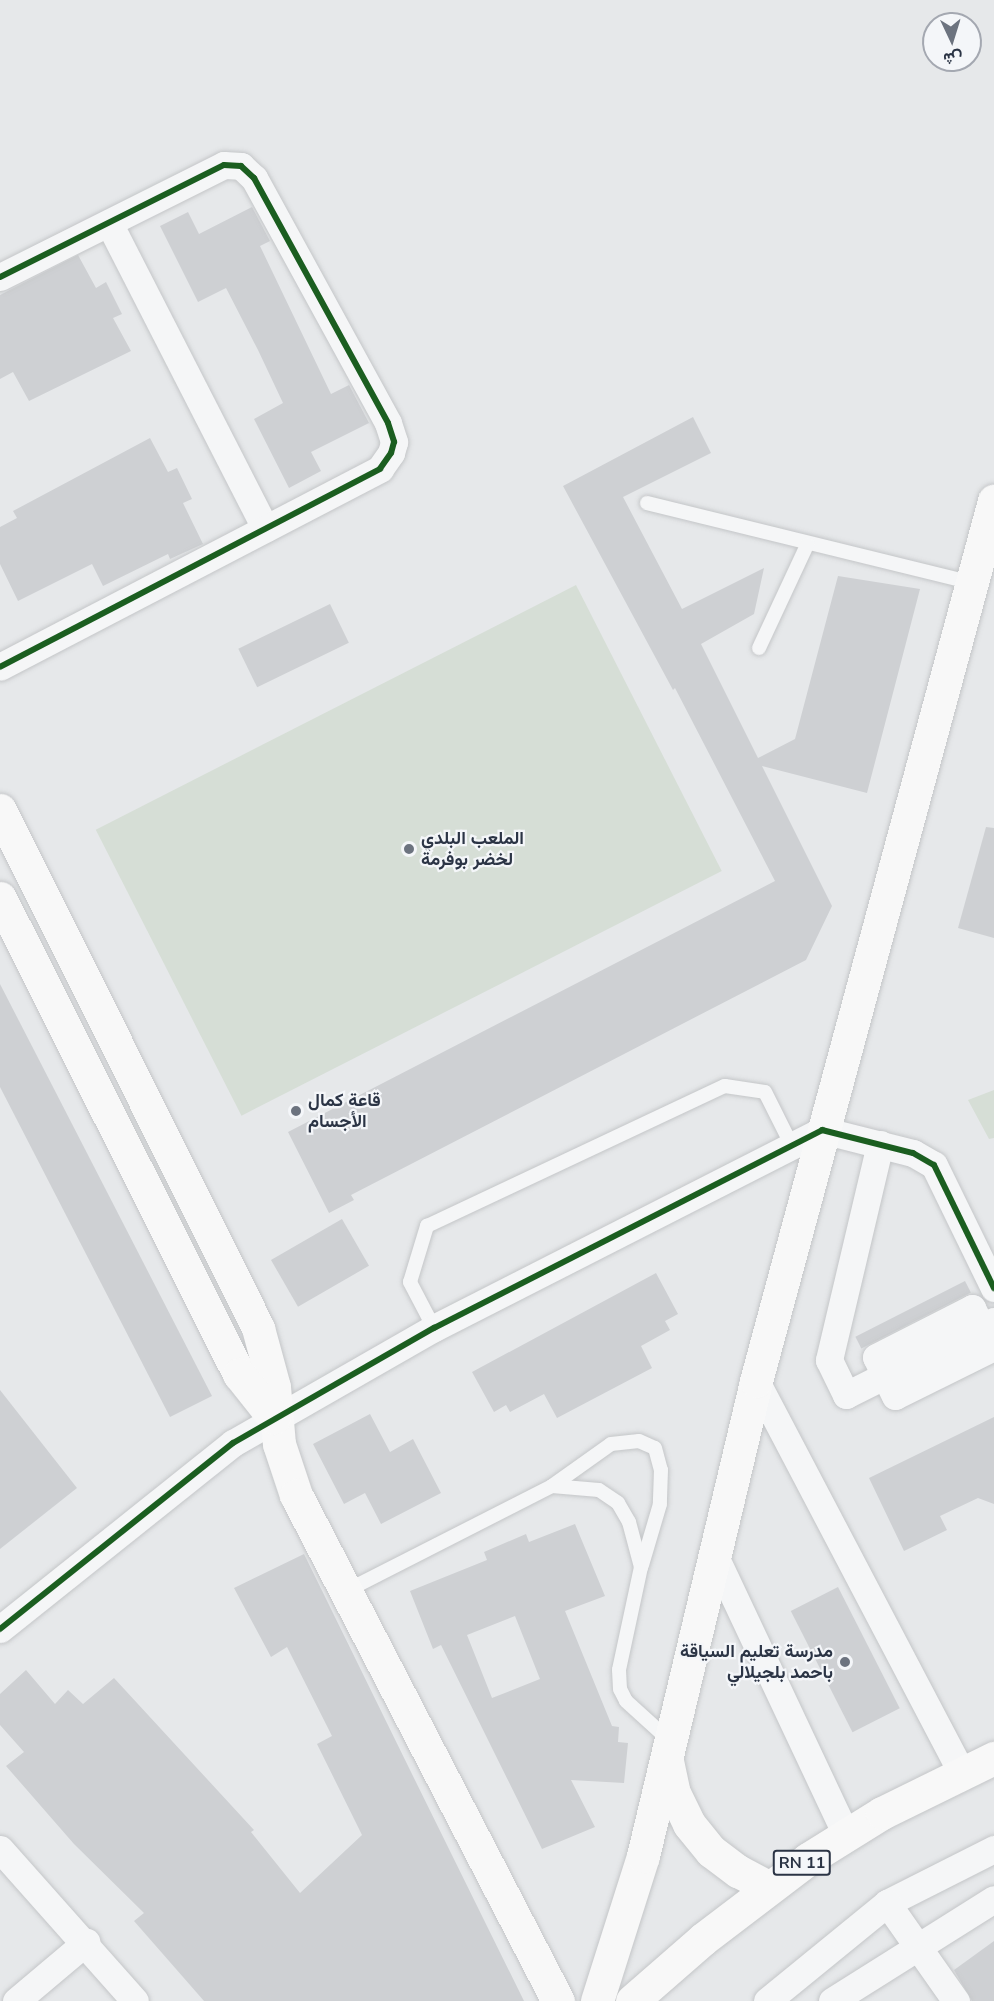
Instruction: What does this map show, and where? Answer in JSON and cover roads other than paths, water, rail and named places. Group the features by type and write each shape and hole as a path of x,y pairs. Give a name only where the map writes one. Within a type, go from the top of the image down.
{"main road":[{"path":"597,2001 643,1856 713,1552 756,1381 822,1130 973,583 990,530 994,501"},
{"path":"0,810 258,1328 274,1387 274,1418 296,1495 558,2001"},
{"path":"0,898 238,1374 274,1418"},
{"path":"668,1750 674,1793 689,1824 711,1851 738,1871 768,1887"},
{"name":"RN 11","path":"632,2001 768,1887 846,1835 994,1758"}],"street":[{"path":"0,277 224,165 242,166 254,178 388,423 394,442 392,453 380,468 0,668"},
{"path":"109,223 266,528"},
{"path":"0,1629 221,1451 274,1418 434,1328 822,1130 913,1153 934,1165 994,1288"},
{"path":"880,1144 829,1360 846,1395 885,1375"},
{"path":"972,1308 988,1324 992,1348 895,1396 876,1357 972,1308"},
{"path":"756,1381 962,1774"},
{"path":"713,1552 846,1835"},
{"path":"0,1849 86,1942 135,2001"},
{"path":"768,2001 887,1903 994,1850"},
{"path":"832,2001 994,1899"},
{"path":"887,1903 956,2001"},
{"path":"16,2001 86,1942"}],"lane":[{"path":"647,503 807,545 973,583"},
{"path":"759,648 807,545"},
{"path":"434,1328 410,1282 427,1226 725,1086 765,1092 792,1146"},
{"path":"346,1592 552,1486 611,1444 639,1441 655,1448 660,1470 660,1504 641,1567 619,1670 620,1689 626,1701 668,1750"},
{"path":"552,1486 599,1490 618,1503 630,1522 641,1567"}],"place":[{"name":"الملعب البلدي لخضر بوفرمة","path":"409,849"},
{"name":"قاعة كمال الأجسام","path":"296,1111"},
{"name":"مدرسة تعليم السياقة باحمد بلجيلالي","path":"845,1662"}]}
